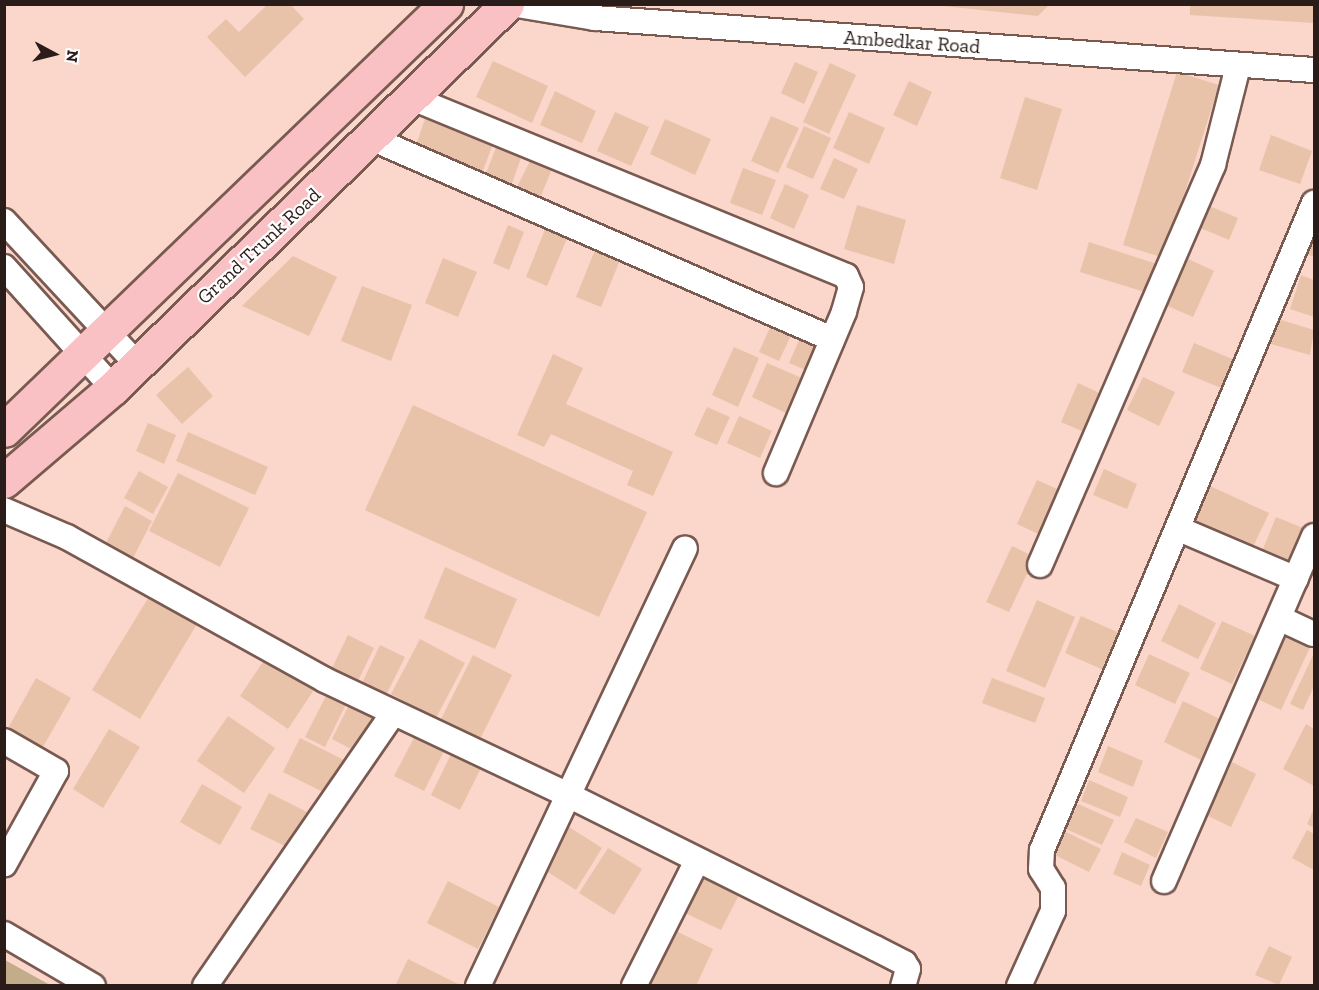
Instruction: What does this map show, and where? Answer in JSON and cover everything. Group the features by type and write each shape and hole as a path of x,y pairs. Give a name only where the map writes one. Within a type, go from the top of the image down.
{"highway":[{"path":"4,430 446,4"},
{"name":"Grand Trunk Road","path":"4,481 113,388 136,363 373,139 509,4"}],"street":[{"name":"Ambedkar Road","path":"509,4 595,18 1314,70"},
{"path":"1040,565 1213,165 1238,66"},
{"path":"412,98 837,271 852,287 776,473"},
{"path":"373,139 832,339"},
{"path":"1018,986 1053,911 1053,888 1041,869 1042,850 1179,529 1314,203"},
{"path":"4,221 93,342 113,388"},
{"path":"4,267 93,342 136,363"},
{"path":"4,510 67,537 226,628 393,713 568,795 903,963 908,969 903,986"},
{"path":"1179,529 1296,579"},
{"path":"1164,881 1314,536"},
{"path":"478,986 685,549"},
{"path":"1279,618 1314,634"},
{"path":"204,986 393,713"},
{"path":"4,741 56,771 4,866"},
{"path":"634,986 697,861"},
{"path":"4,934 93,986"}],"shaded area":[{"path":"5,960 50,985 5,985"}],"building":[{"path":"268,4 290,4 304,19 245,77 207,37 226,19 239,32"},
{"path":"925,4 1050,4 1038,16"},
{"path":"1190,4 1314,4 1314,23 1190,15"},
{"path":"493,61 548,86 532,123 476,97"},
{"path":"795,62 818,72 804,104 781,93"},
{"path":"830,63 856,75 829,134 803,122"},
{"path":"1177,72 1219,85 1164,258 1123,245"},
{"path":"909,81 932,92 917,126 893,115"},
{"path":"555,91 596,111 582,143 540,125"},
{"path":"1025,97 1062,109 1037,190 1000,178"},
{"path":"615,112 649,127 631,166 597,151"},
{"path":"849,112 885,128 869,164 833,148"},
{"path":"771,116 799,128 778,173 751,161"},
{"path":"425,119 493,144 482,173 415,148"},
{"path":"665,119 711,139 695,175 650,154"},
{"path":"804,126 831,138 813,179 786,167"},
{"path":"1271,135 1312,151 1300,184 1259,170"},
{"path":"497,145 522,155 511,186 485,176"},
{"path":"532,157 553,166 537,206 513,195"},
{"path":"834,158 858,169 844,199 820,189"},
{"path":"743,168 776,180 762,215 730,203"},
{"path":"785,184 809,195 794,229 770,218"},
{"path":"857,205 906,220 894,264 844,249"},
{"path":"1207,205 1238,218 1229,240 1198,227"},
{"path":"508,225 524,232 509,270 493,263"},
{"path":"546,227 568,236 547,286 526,277"},
{"path":"1314,227 1314,257 1305,253"},
{"path":"1089,242 1160,265 1151,294 1080,272"},
{"path":"595,250 620,260 601,307 576,297"},
{"path":"293,256 337,277 309,336 242,306"},
{"path":"1184,257 1214,271 1193,317 1163,304"},
{"path":"443,258 477,272 458,317 425,303"},
{"path":"1301,275 1314,280 1314,317 1290,309"},
{"path":"362,286 412,305 391,361 341,341"},
{"path":"1278,319 1314,330 1310,355 1271,344"},
{"path":"773,321 793,331 779,361 759,352"},
{"path":"803,331 825,341 811,372 789,363"},
{"path":"1194,343 1237,361 1226,390 1182,372"},
{"path":"734,347 759,358 738,407 712,395"},
{"path":"553,354 583,368 566,404 673,452 653,496 627,485 633,471 551,434 544,447 517,435"},
{"path":"767,363 804,379 788,414 752,397"},
{"path":"188,367 213,396 182,424 156,395"},
{"path":"1143,377 1175,392 1159,426 1127,410"},
{"path":"1078,383 1108,397 1091,435 1061,422"},
{"path":"413,405 647,512 599,617 365,510"},
{"path":"707,407 730,417 717,445 694,435"},
{"path":"739,416 772,431 760,458 727,443"},
{"path":"148,423 176,435 164,464 136,451"},
{"path":"188,432 268,467 255,495 176,461"},
{"path":"1104,469 1137,484 1127,509 1093,495"},
{"path":"139,471 168,487 153,514 124,498"},
{"path":"178,473 249,508 220,567 149,531"},
{"path":"1037,480 1068,494 1047,538 1017,524"},
{"path":"1210,486 1269,513 1251,551 1192,524"},
{"path":"125,506 152,521 133,558 106,543"},
{"path":"1276,517 1308,530 1294,562 1263,549"},
{"path":"1012,546 1035,557 1009,612 986,602"},
{"path":"445,567 517,599 495,649 424,618"},
{"path":"153,590 200,619 140,719 92,690"},
{"path":"1037,600 1075,617 1045,688 1006,671"},
{"path":"1179,604 1216,623 1198,659 1161,641"},
{"path":"1081,616 1124,635 1108,672 1065,653"},
{"path":"1222,621 1255,636 1232,684 1200,669"},
{"path":"1286,631 1312,643 1281,710 1255,698"},
{"path":"348,635 374,648 357,683 331,670"},
{"path":"420,639 465,663 436,718 391,694"},
{"path":"380,645 405,657 385,697 361,685"},
{"path":"269,653 317,685 288,729 240,696"},
{"path":"1314,653 1314,686 1303,710 1290,704"},
{"path":"1149,654 1190,673 1175,704 1135,685"},
{"path":"473,655 512,675 479,741 440,721"},
{"path":"36,678 71,698 40,752 6,732"},
{"path":"992,678 1045,698 1035,723 982,703"},
{"path":"329,690 348,700 325,747 305,737"},
{"path":"351,701 377,713 357,752 332,739"},
{"path":"1183,701 1224,721 1205,762 1164,742"},
{"path":"228,716 275,748 244,793 197,761"},
{"path":"1306,724 1314,729 1314,786 1283,769"},
{"path":"109,729 140,747 103,808 73,789"},
{"path":"416,734 445,749 424,791 394,776"},
{"path":"300,738 346,761 329,795 283,772"},
{"path":"1108,746 1143,761 1133,787 1098,772"},
{"path":"454,748 484,762 460,810 431,795"},
{"path":"1232,762 1256,774 1231,827 1206,815"},
{"path":"1089,780 1128,797 1120,817 1081,801"},
{"path":"202,784 242,807 220,845 180,822"},
{"path":"269,793 307,812 289,848 250,829"},
{"path":"1078,804 1114,820 1102,845 1066,829"},
{"path":"1314,808 1314,828 1307,824"},
{"path":"1136,818 1168,832 1156,858 1124,842"},
{"path":"566,825 602,848 576,890 540,867"},
{"path":"1307,830 1314,834 1314,870 1292,858"},
{"path":"1064,831 1101,849 1089,872 1053,854"},
{"path":"608,848 642,869 614,915 579,893"},
{"path":"1122,852 1150,865 1141,886 1113,874"},
{"path":"703,872 741,891 721,930 683,912"},
{"path":"448,881 499,907 478,949 427,923"},
{"path":"674,930 713,949 696,986 647,986"},
{"path":"1269,946 1292,957 1279,985 1255,975"},
{"path":"408,959 462,986 395,986"}]}
